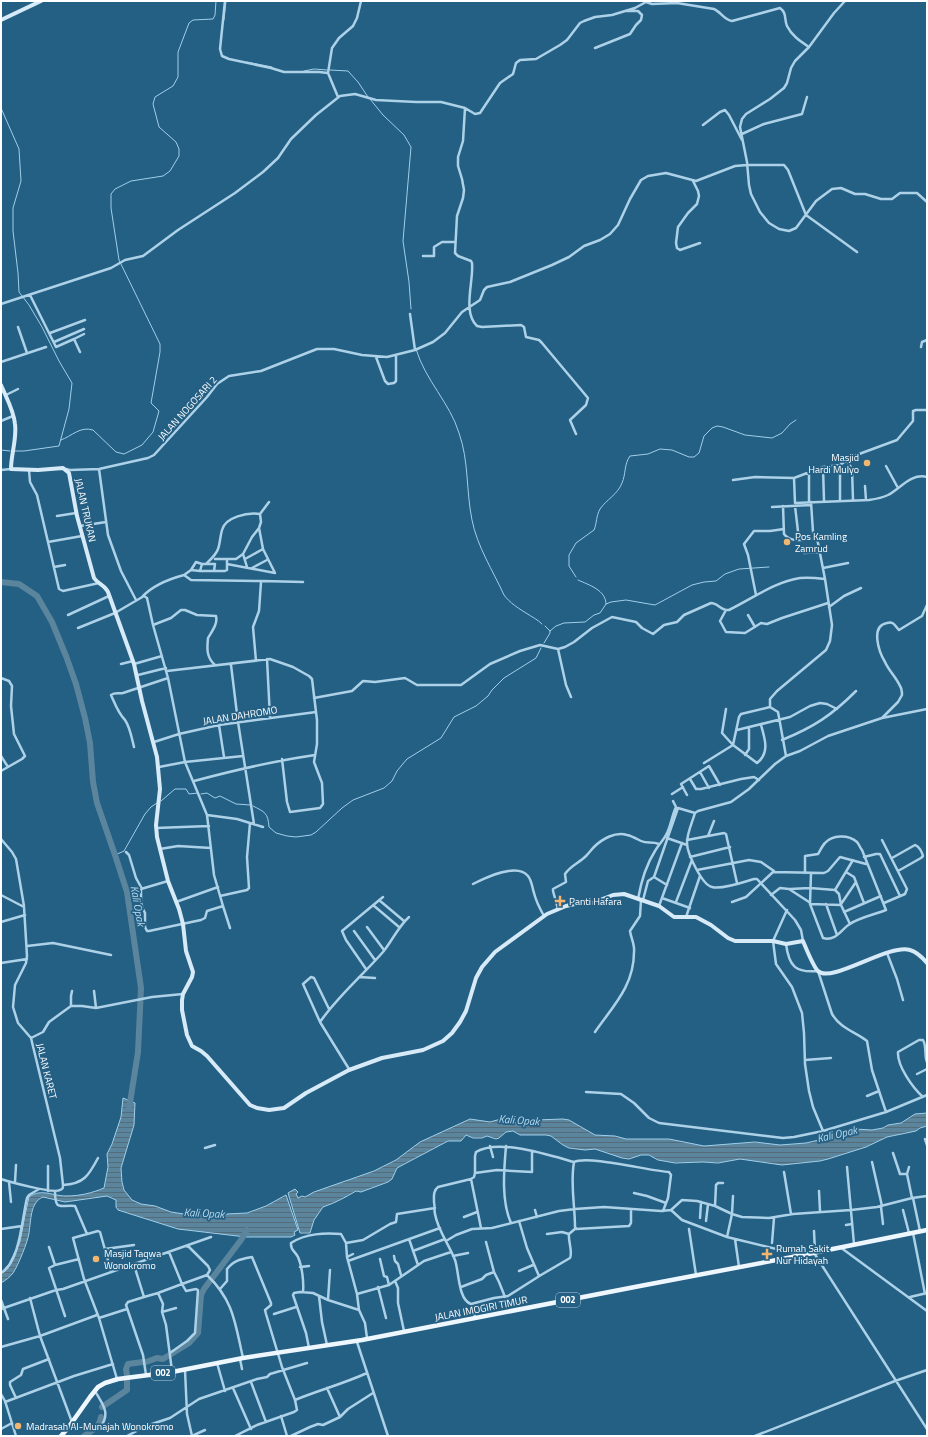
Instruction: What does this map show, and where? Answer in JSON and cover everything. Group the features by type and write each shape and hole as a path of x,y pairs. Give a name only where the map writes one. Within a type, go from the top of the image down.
{"main road":[{"name":"JALAN IMOGIRI TIMUR","path":"60,1436 95,1391 105,1383 118,1379 172,1372 241,1358 278,1354 368,1339 475,1317 740,1268 803,1255 814,1250 840,1247 927,1230"}],"street":[{"path":"1,20 41,1"},
{"path":"225,1 220,49 222,56 284,72 328,73"},
{"path":"338,97 328,73 334,44 353,26 357,18 361,1"},
{"path":"845,1 834,13 809,47 792,65 784,88 770,100 753,109 744,117 740,124 747,165 748,185 751,194 760,212 769,223 779,229 789,231 796,228 816,201 832,189 841,188 855,194 865,194 881,200 892,199 900,193 917,193 927,202"},
{"path":"1,304 111,268 125,260 143,256 178,230 235,193 263,172 278,158 291,139 316,115 338,97 355,94 376,100 441,102 465,108 475,114 480,113 500,83 512,74 516,63 520,60 536,59 560,45 567,40 580,23 584,21 635,8 646,2 652,4 678,3 714,9 718,11 725,19 732,21 780,8 785,13 786,24 794,35 809,47"},
{"path":"596,48 630,34 642,18 638,11 624,10"},
{"path":"742,134 768,123 802,114 807,97"},
{"path":"465,108 463,141 458,161 463,185 463,195 457,216 455,242 457,255 471,261 472,263 473,272 470,293 472,320 477,326 504,327 521,324 524,327 526,337 538,340 555,357 588,398 586,405 570,420 576,434"},
{"path":"703,125 720,112 724,110 727,111 744,145"},
{"path":"700,243 680,250 677,248 676,244 679,225 698,201 699,194 693,181 702,180 735,166 780,164 786,166 806,215 857,252"},
{"name":"JALAN NOGOSARI 2","path":"63,468 70,470 99,469 148,458 154,455 217,384 229,376 261,371 317,350 334,349 376,357 387,357 415,350 433,342 443,335 458,317 480,300 484,290 487,287 510,282 552,265 569,257 584,246 600,240 610,234 618,225 630,199 644,178 652,174 666,173 693,181"},
{"path":"423,256 434,256 434,247 442,242 455,242"},
{"path":"29,295 57,347 84,334"},
{"path":"410,314 415,350"},
{"path":"50,334 85,320"},
{"path":"18,327 27,353"},
{"path":"54,342 84,329"},
{"path":"74,339 80,352"},
{"path":"921,347 922,342 927,340"},
{"path":"1,362 46,347"},
{"path":"376,357 385,382 388,384 394,384 396,381 396,355"},
{"path":"1,385 15,423 11,469 1,470"},
{"path":"4,395 18,389"},
{"path":"733,480 755,477 794,478 823,467 840,465 851,457 897,440 913,421 913,411 927,410"},
{"path":"1,421 13,416"},
{"path":"847,461 852,468 853,500"},
{"path":"840,465 840,501"},
{"path":"886,466 898,488"},
{"path":"823,467 824,501"},
{"name":"JALAN TRUKAN","path":"11,469 38,470 63,468 69,473 76,513 93,576 99,583"},
{"path":"29,469 30,482 37,496 60,591 84,588 99,583 106,588 110,595 115,613 138,675 139,687 154,742 159,767 160,789 156,828 157,837 168,881 183,924 186,951 193,972 189,985 183,994 182,1000 182,1010 190,1044 207,1056 246,1101 254,1107 269,1110 284,1108 306,1093 349,1070 382,1058 423,1050 437,1044 452,1033 466,1011 472,990 482,966 495,952 544,916 566,906 579,903 592,903 621,894 660,906 674,917 696,917 701,919 734,941 773,941 786,944 803,941"},
{"path":"99,469 108,535 121,571 136,600"},
{"path":"768,707 770,699 777,691 804,670 829,646 832,625 820,552 817,538 813,532 808,472"},
{"path":"772,507 824,501 866,500 880,498 888,495 915,476 927,476"},
{"path":"794,478 799,540"},
{"path":"865,486 866,500"},
{"path":"215,559 236,559 243,554 259,528 261,522 260,514 269,502"},
{"path":"783,506 784,534 788,539 799,540 817,538"},
{"path":"56,516 76,513"},
{"path":"206,564 218,550 222,529 225,524 239,516 246,514 260,514"},
{"path":"80,526 106,522"},
{"path":"227,564 252,569 256,568 275,573 267,560 263,549 259,528"},
{"path":"756,595 748,555 744,544 754,531 784,529"},
{"path":"48,542 83,536"},
{"path":"245,559 263,549"},
{"path":"804,553 820,552"},
{"path":"214,571 215,554"},
{"path":"243,554 248,568"},
{"path":"191,570 225,571 227,570 226,559"},
{"path":"256,568 267,560"},
{"path":"141,598 147,592 159,585 184,575 191,570 196,562 202,564 215,564"},
{"path":"823,568 848,563"},
{"path":"200,571 202,564"},
{"path":"54,567 65,565"},
{"path":"184,575 191,580 303,582"},
{"path":"314,698 352,691 363,681 375,682 405,678 417,685 461,685 490,664 520,651 540,645 558,649 563,648 574,642 592,628 612,617 636,622 652,634 664,625 677,622 684,615 711,604 715,604 726,610 732,609 756,595 796,579 825,579"},
{"path":"256,660 253,627 259,611 262,581"},
{"path":"829,607 844,596 861,588"},
{"path":"68,615 110,595"},
{"path":"78,628 115,613 144,596 147,598 168,678 185,762 207,815 214,875 230,928"},
{"path":"726,610 720,621 728,632 745,633 761,623 767,624 828,603"},
{"path":"882,718 898,702 902,695 900,686 882,656 878,637 878,628 881,624 890,622 899,630 922,616 927,606"},
{"path":"153,625 171,618 181,610 197,615 216,616 217,620 213,632 208,638 207,651 209,657 216,665"},
{"path":"748,615 755,627"},
{"path":"558,649 565,683 571,697"},
{"path":"121,664 162,656"},
{"path":"267,659 270,718"},
{"path":"138,675 166,670 267,659 293,667 309,676 312,679 317,724 314,762 322,783 323,804 318,809 292,813 290,812 287,802 282,760"},
{"path":"231,664 238,722 254,824"},
{"path":"1,678 9,681 12,686 11,706 14,734 25,756 1,771"},
{"path":"134,748 125,720 119,714 111,695 114,693 121,694 168,678"},
{"path":"782,740 808,729 837,709 856,691"},
{"path":"737,730 793,716 810,706 820,703 827,704 837,709"},
{"path":"704,763 733,745 741,714 768,707 778,712 778,720 786,756"},
{"path":"726,709 722,733 733,745 757,763 763,757 766,743 761,725"},
{"path":"641,900 648,882 654,878 679,808 696,812 732,802 786,756 800,751 828,736 882,718 927,709"},
{"name":"JALAN DAHROMO","path":"154,742 219,725 316,712"},
{"path":"219,725 224,757"},
{"path":"745,755 749,749 749,727"},
{"path":"194,781 245,767 315,755"},
{"path":"1,756 8,767"},
{"path":"159,767 185,762 243,756"},
{"path":"687,795 681,784 709,766 720,785"},
{"path":"700,772 709,788"},
{"path":"690,779 696,789 709,788 754,777 759,780"},
{"path":"672,794 683,787"},
{"path":"595,1032 626,989 630,979 634,952 633,940 630,931 640,916 643,877 659,844 668,831 671,818 676,807 673,802"},
{"path":"696,812 687,844 690,857 693,860 700,876 707,885 712,888 757,879 799,924 802,930 803,941 818,971 832,1014 845,1029 867,1041 872,1070 886,1112"},
{"path":"207,815 237,819 263,827"},
{"path":"708,836 714,821"},
{"path":"220,896 247,890 249,888 247,857 250,823"},
{"path":"156,828 209,826"},
{"path":"687,840 725,833 730,847 737,883"},
{"path":"558,910 553,888 566,882 565,874 568,870 584,858 593,847 605,839 618,834 624,834 643,842 651,841 659,844"},
{"path":"805,873 805,856 818,854 825,843 833,837 844,837 854,840 859,845 886,910 850,924 837,935 829,939 823,938 810,903 811,873"},
{"path":"668,838 687,844"},
{"path":"1,839 16,859 24,907 27,946 27,959 1,963"},
{"path":"882,840 907,889 906,894 884,903"},
{"path":"660,906 682,843"},
{"path":"892,858 915,845 918,846 923,854 921,858 898,871"},
{"path":"160,849 178,846 211,848"},
{"path":"690,857 730,847"},
{"path":"126,852 129,855 136,880 140,885 142,909 146,916 145,927 147,931 203,919 206,917 207,911 223,906"},
{"path":"864,857 880,854 900,896"},
{"path":"732,902 746,897 770,874 775,872 826,872 840,857 867,864"},
{"path":"676,902 693,860"},
{"path":"697,870 749,860 759,861 775,872"},
{"path":"835,890 853,860"},
{"path":"473,884 495,874 519,871 524,872 531,880 537,904 544,916"},
{"path":"846,872 854,877 864,903"},
{"path":"686,917 700,876"},
{"path":"654,878 667,885"},
{"path":"140,889 168,881"},
{"path":"841,905 856,882"},
{"path":"176,902 218,887"},
{"path":"771,895 780,888 835,890 839,894 841,905 850,924"},
{"path":"790,889 810,903 841,905"},
{"path":"1,895 24,907"},
{"path":"844,912 881,896"},
{"path":"366,969 346,940 342,931 383,897"},
{"path":"662,898 690,908"},
{"path":"379,900 404,921"},
{"path":"826,904 837,935"},
{"path":"373,905 399,927"},
{"path":"786,910 773,941 776,964 792,987 800,1008 804,1034 805,1064 811,1099 823,1131"},
{"path":"1,922 25,915"},
{"path":"320,1022 329,1009 376,960 399,927 409,917"},
{"path":"367,926 384,950"},
{"path":"354,930 376,960"},
{"path":"27,946 53,943 111,955"},
{"path":"786,944 788,955 793,964 804,972 818,971 826,974 836,972 902,948 916,952 927,963"},
{"path":"887,953 903,1000"},
{"name":"JALAN KARET","path":"27,959 15,985 13,1007 18,1023 31,1038 60,1158 63,1185"},
{"path":"329,1009 314,978 311,977 303,984 320,1022 349,1070"},
{"path":"359,977 375,978"},
{"path":"72,991 72,1006"},
{"path":"94,991 96,1008"},
{"path":"31,1038 43,1032 49,1022 72,1006 96,1008 152,997 183,994"},
{"path":"923,1097 914,1089 907,1078 898,1059 898,1052 919,1040 923,1040 927,1062"},
{"path":"805,1060 831,1058"},
{"path":"917,1074 927,1069"},
{"path":"867,1096 879,1091"},
{"path":"586,1092 621,1094 634,1103 649,1118 659,1123 783,1138 823,1131 886,1112 927,1096"},
{"path":"925,1139 927,1145"},
{"path":"205,1148 215,1145"},
{"path":"490,1146 493,1157"},
{"path":"475,1317 471,1304 465,1300 458,1269 435,1213 434,1192 438,1187 471,1180 474,1177 475,1172 474,1156 476,1152 490,1146 506,1146 574,1162 580,1160 592,1160 669,1172 671,1174 668,1198 663,1211"},
{"path":"506,1146 504,1170 506,1211 511,1223"},
{"path":"475,1172 504,1170 533,1172 532,1152"},
{"path":"893,1153 900,1174 907,1174"},
{"path":"1,1179 48,1191 61,1190 63,1185 77,1183 83,1180 91,1171 98,1158"},
{"path":"574,1162 572,1183 576,1228"},
{"path":"872,1162 883,1224"},
{"path":"15,1182 16,1165"},
{"path":"48,1166 48,1191"},
{"path":"847,1167 854,1244"},
{"path":"909,1167 907,1174 920,1231"},
{"path":"784,1172 791,1214"},
{"path":"471,1180 477,1212 482,1228"},
{"path":"9,1182 11,1202"},
{"path":"715,1206 716,1185 718,1183 723,1183"},
{"path":"1,1273 8,1268 19,1241 27,1198 40,1188"},
{"path":"55,1191 55,1201 57,1205 60,1207 75,1206 87,1234"},
{"path":"819,1191 820,1211"},
{"path":"634,1193 647,1196 666,1204"},
{"path":"728,1235 732,1214 733,1196"},
{"path":"413,1251 445,1240 472,1228 492,1228 559,1211 575,1209 604,1207 663,1211 671,1210 682,1200 701,1202 742,1217 774,1218 791,1214 851,1210 881,1206 927,1196"},
{"path":"700,1218 701,1202"},
{"path":"706,1221 708,1204"},
{"path":"346,1243 363,1240 396,1222 396,1215 398,1213 435,1208"},
{"path":"535,1210 537,1217"},
{"path":"569,1234 576,1228 629,1226 631,1210"},
{"path":"671,1210 682,1220 728,1235 735,1240 803,1255"},
{"path":"903,1210 911,1233 926,1293 909,1297"},
{"path":"464,1217 477,1212"},
{"path":"772,1243 774,1218"},
{"path":"519,1221 526,1248 539,1276"},
{"path":"846,1225 852,1224"},
{"path":"1,1229 22,1226"},
{"path":"348,1261 440,1228"},
{"path":"689,1229 696,1276"},
{"path":"111,1271 100,1232 98,1231 73,1238 85,1281 118,1379"},
{"path":"814,1231 814,1250 927,1429"},
{"path":"547,1234 562,1232 569,1234"},
{"path":"303,1292 304,1284 298,1257 292,1251 290,1245 291,1243 297,1239 322,1233 342,1234 346,1243 347,1257 357,1294 359,1310 365,1323 368,1339"},
{"path":"471,1304 494,1298 505,1297 571,1257 569,1234"},
{"path":"2,1309 111,1271 134,1265 211,1237"},
{"path":"409,1239 418,1265"},
{"path":"735,1240 740,1268"},
{"path":"486,1242 494,1272 505,1297"},
{"path":"105,1250 134,1245"},
{"path":"186,1246 189,1247 208,1266 210,1270 208,1276"},
{"path":"49,1247 55,1265"},
{"path":"840,1247 927,1311"},
{"path":"169,1252 186,1291 198,1290 195,1333 170,1354"},
{"path":"357,1294 389,1285 401,1275 430,1258 451,1252"},
{"path":"453,1256 468,1253"},
{"path":"347,1257 353,1254"},
{"path":"394,1256 401,1275"},
{"path":"220,1289 227,1281 227,1269 231,1263 235,1260 252,1257 271,1304 265,1312 283,1370 295,1400 296,1411 280,1416 236,1436"},
{"path":"65,1316 48,1269 49,1267 55,1265 79,1259"},
{"path":"380,1259 384,1276 387,1277 389,1285"},
{"path":"519,1271 533,1264"},
{"path":"134,1265 144,1297"},
{"path":"300,1267 309,1266"},
{"path":"328,1300 330,1270"},
{"path":"461,1287 482,1279 486,1275 494,1272"},
{"path":"208,1276 220,1289 234,1316 242,1369"},
{"path":"146,1375 143,1355 126,1304 128,1302 208,1276"},
{"path":"395,1281 398,1288 398,1303 404,1331"},
{"path":"378,1287 386,1318"},
{"path":"309,1348 306,1333 296,1308 293,1294 303,1292 313,1293 328,1300 359,1310"},
{"path":"158,1293 163,1304 162,1312 166,1325 172,1372"},
{"path":"319,1296 327,1346"},
{"path":"30,1298 40,1336 72,1422"},
{"path":"1,1300 2,1309 8,1319"},
{"path":"162,1312 176,1308"},
{"path":"274,1314 296,1308"},
{"path":"1,1347 40,1336 98,1316 127,1309"},
{"path":"356,1341 388,1436"},
{"path":"16,1398 10,1382 21,1374 23,1369 49,1359"},
{"path":"217,1363 225,1391"},
{"path":"130,1436 146,1426 178,1414 186,1406 199,1399 307,1363"},
{"path":"5,1402 57,1382 113,1364"},
{"path":"185,1369 186,1406 192,1436 205,1430"},
{"path":"755,1436 895,1380 927,1370"},
{"path":"295,1400 348,1381 367,1372"},
{"path":"251,1382 266,1422"},
{"path":"233,1388 251,1429"},
{"path":"327,1388 340,1417"},
{"path":"95,1391 105,1407 105,1418 100,1428"},
{"path":"291,1436 310,1427 318,1424 323,1425 340,1417 348,1408 373,1392"},
{"path":"1,1394 16,1436"},
{"path":"280,1416 287,1436"},
{"path":"1,1429 12,1423"}],"water":[{"path":"123,1098 135,1103 134,1125 121,1168 124,1190 132,1200 171,1212 190,1215 206,1215 247,1213 266,1206 286,1195 298,1230 294,1232 295,1235 291,1237 246,1237 178,1229 118,1210 116,1207 116,1200 107,1196 65,1202 43,1197 39,1199 33,1207 28,1237 15,1270 1,1283 1,1273 9,1264 20,1242 29,1197 38,1193 61,1196 76,1195 90,1193 104,1188 108,1167 107,1154 121,1117"},
{"path":"927,1113 927,1126 916,1131 887,1137 866,1147 828,1159 782,1165 740,1159 718,1163 675,1163 658,1160 649,1155 641,1155 629,1159 595,1149 585,1150 569,1148 551,1136 546,1135 520,1135 513,1131 506,1132 496,1139 487,1136 482,1138 473,1138 466,1135 461,1141 448,1141 397,1168 392,1179 388,1182 361,1192 356,1191 332,1204 323,1207 314,1220 310,1233 300,1233 288,1193 295,1189 298,1192 296,1194 298,1198 302,1196 305,1197 314,1192 374,1171 396,1160 420,1142 470,1119 490,1122 501,1119 510,1123 514,1122 527,1125 535,1124 535,1120 563,1119 569,1120 595,1135 615,1136 626,1139 669,1139 704,1146 755,1142 780,1145 806,1143 843,1131 883,1128 888,1125 901,1123 915,1114"}],"waterway":[{"path":"61,440 80,430 93,430 116,452 124,454 142,445 153,432 159,411 151,403 160,352 160,344 119,260 111,208 111,194 115,189 131,181 163,176 170,171 179,156 179,149 176,142 159,127 153,104 155,97 173,86 178,77 178,52 189,23 193,20 213,19 215,15 216,1"},
{"path":"224,20 226,1"},
{"path":"247,62 272,67"},
{"path":"304,71 314,69 327,70"},
{"path":"330,70 348,71 358,82 368,97"},
{"path":"370,99 383,115 404,135 411,147 403,241 411,309"},
{"path":"1,108 19,149 21,181 13,208 13,231 19,292 29,305 42,327 72,383 69,409 59,446 14,451"},
{"path":"416,349 425,371 450,412 459,433 466,465 472,520 481,549 504,595 514,605 542,624"},
{"path":"576,577 569,566 569,555 576,543 594,530 600,509 620,487 630,456 648,454 660,449 672,450 689,457 694,457 699,453 704,436 712,428 717,426 745,435 772,438 782,433 796,420"},
{"path":"1,450 10,451"},
{"path":"550,631 556,626 564,623 585,622 594,615 600,613 606,604 611,602 626,600 655,605 692,585 716,581 725,574 739,569 769,567"},
{"path":"578,580 592,586 600,592 603,595 606,604"},
{"name":"Kali Opak","path":"1,582 19,584 37,596 52,622 66,656 76,684 85,718 90,743 93,782 97,803 127,892 141,988 138,1052 129,1109"},
{"path":"544,643 550,633 545,626"},
{"path":"253,806 267,816 269,827 276,833 296,837 311,835 353,800 384,788 392,781 397,771 407,759 441,738 454,717 476,706 488,696 504,678 536,658 541,648"},
{"path":"161,801 175,789 186,789 189,794 198,793"},
{"path":"201,794 207,793 215,798 220,796 236,804 250,805"},
{"path":"115,855 124,851 145,814 157,803"},
{"path":"146,1362 157,1358 163,1359 189,1343 198,1333 201,1295 247,1230"},
{"path":"127,1376 126,1369 128,1364 143,1362"},
{"path":"102,1407 127,1390 127,1380"},
{"path":"84,1436 97,1426 101,1417"}],"place":[{"name":"Masjid Hardi Mulyo","path":"867,463"},
{"name":"Pos Kamling Zamrud","path":"787,542"},
{"name":"Panti Hafara","path":"560,901"},
{"name":"Rumah Sakit Nur Hidayah","path":"767,1254"},
{"name":"Masjid Taqwa Wonokromo","path":"96,1259"},
{"name":"Madrasah Al-Munajah Wonokromo","path":"18,1426"}]}
